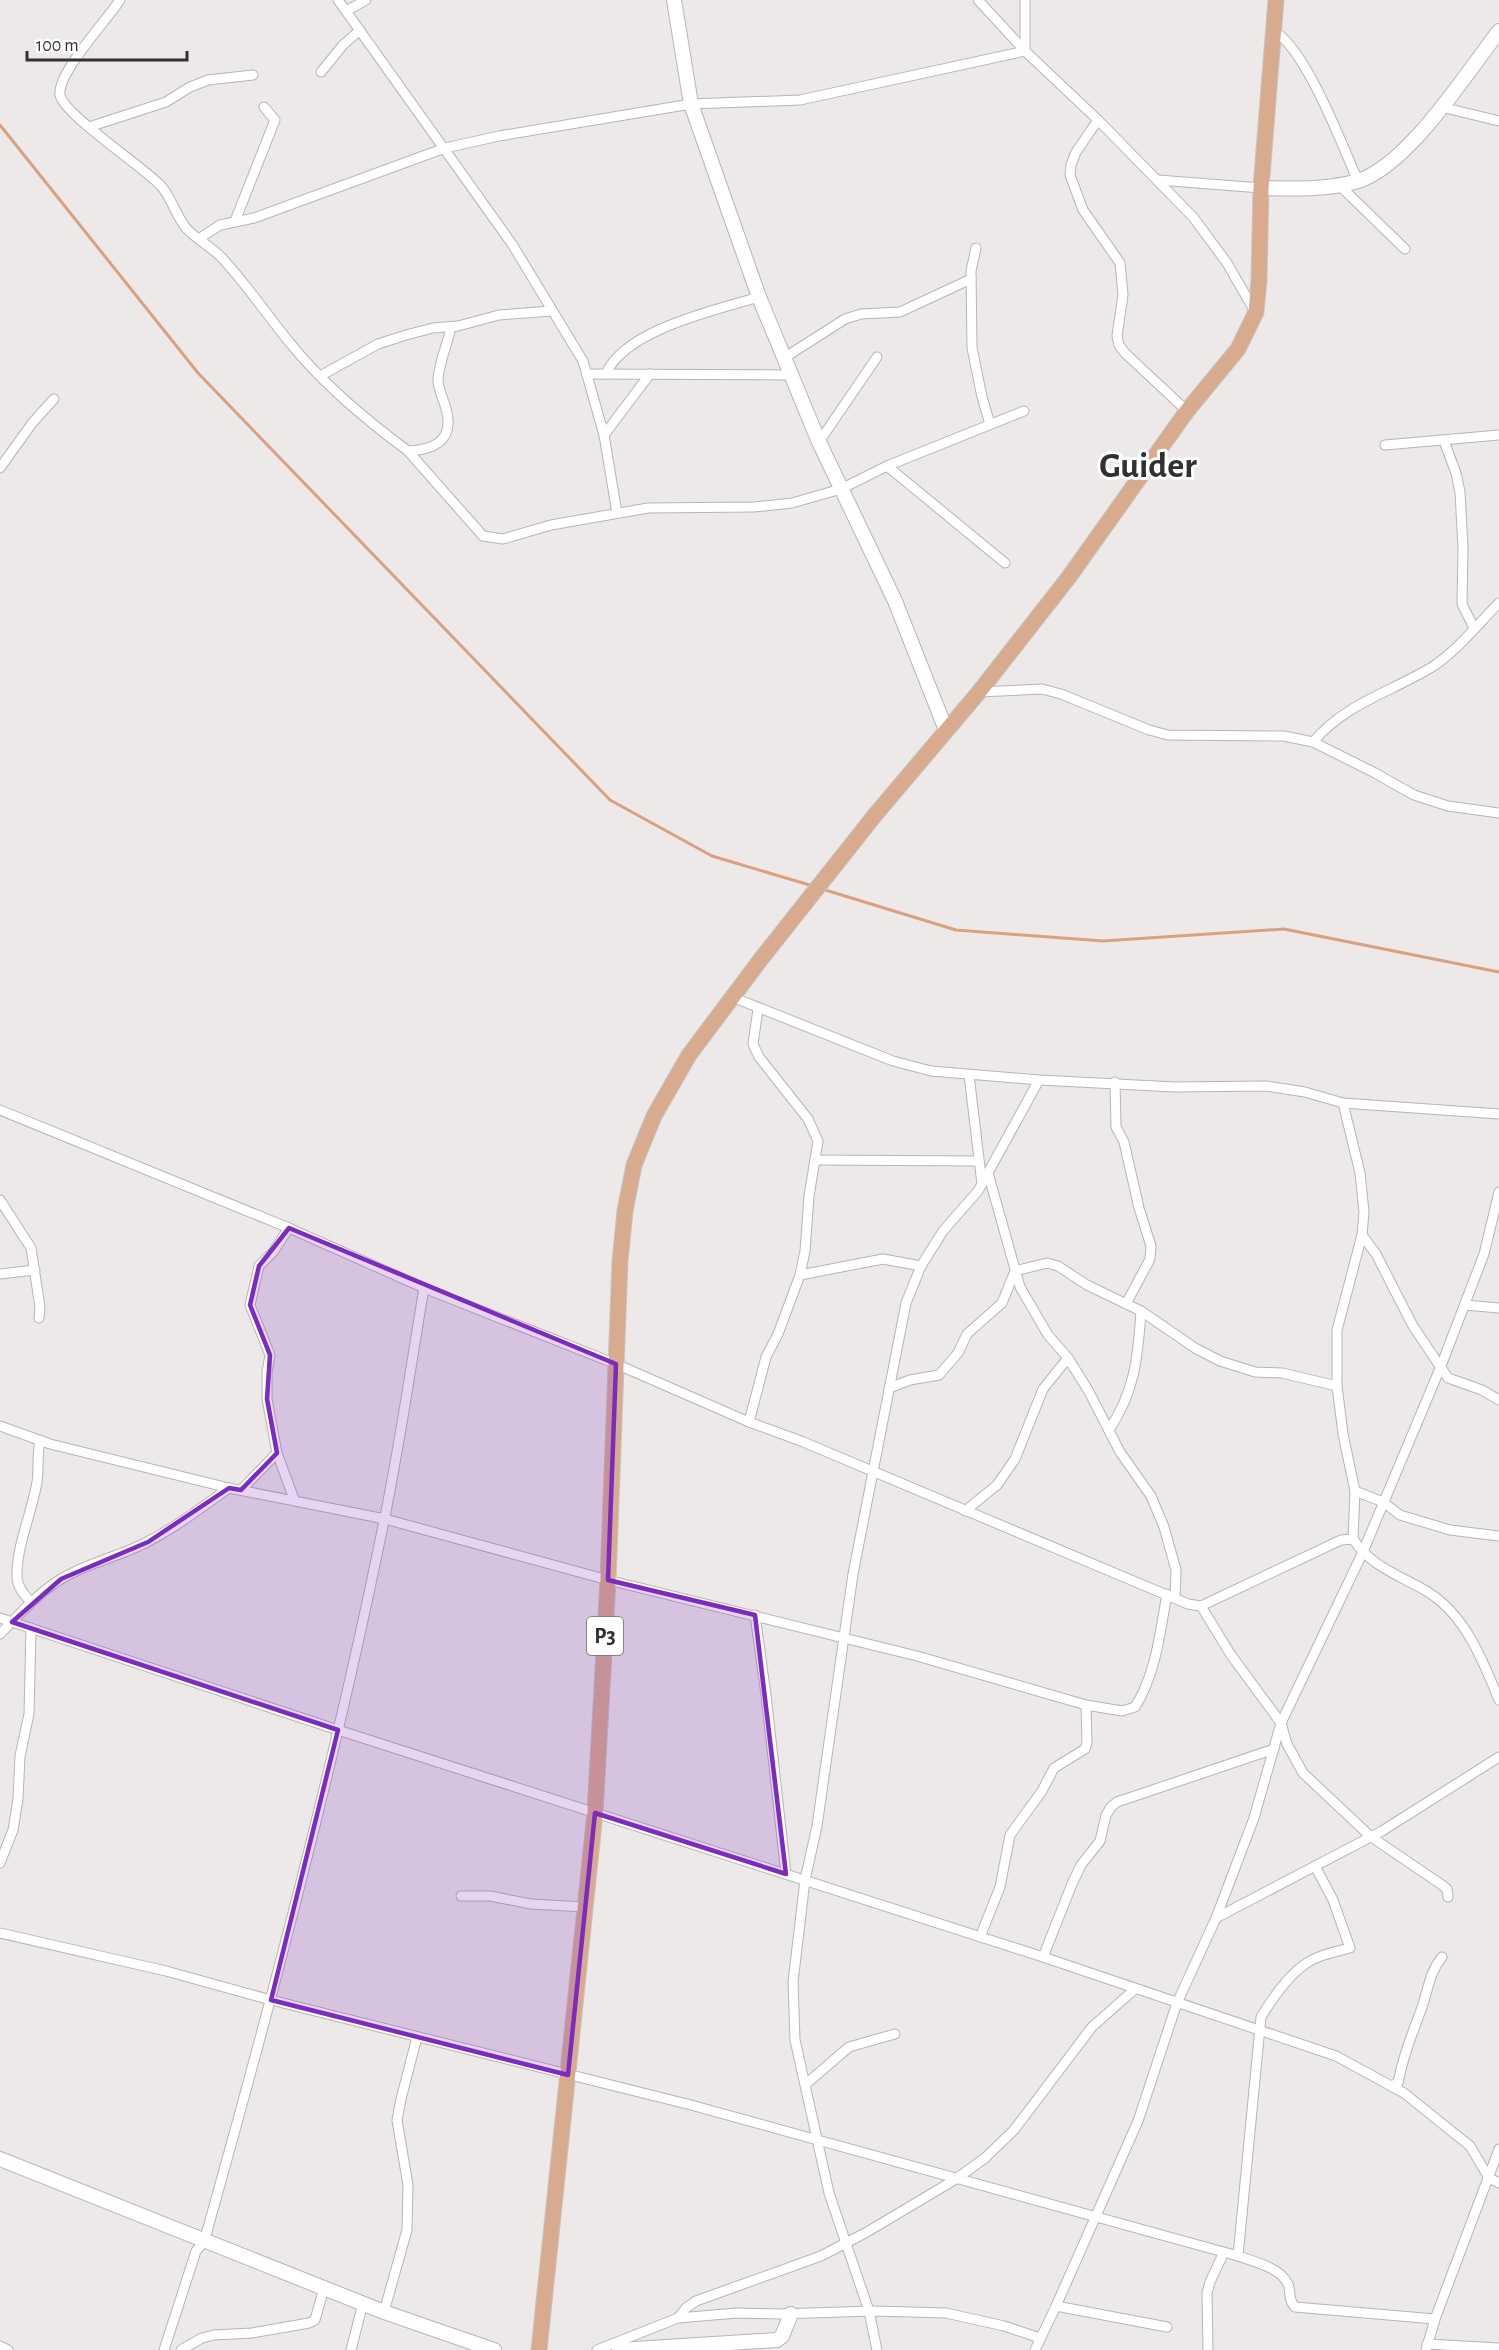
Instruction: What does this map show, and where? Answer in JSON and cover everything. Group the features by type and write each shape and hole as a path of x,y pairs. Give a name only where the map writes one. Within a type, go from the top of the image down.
{"main road":[{"path":"946,730 979,692 1069,577 1187,411 1238,349 1256,312 1261,188 1276,0"},
{"name":"P3","path":"539,2350 595,1813 623,1231 634,1165 660,1106 689,1055 761,958 946,730"}],"street":[{"path":"120,0 73,62 62,84 60,95 63,103 88,127 162,187 187,229 221,256 291,344 320,376 408,451 483,536 503,539 551,525 648,508 754,507 792,503 841,489 887,466 1024,411"},
{"path":"338,0 512,244 583,361 604,435 617,513"},
{"path":"346,11 366,0"},
{"path":"674,0 691,104 759,297 819,442 895,601 946,730"},
{"path":"978,0 1025,51 1098,120 1193,217 1227,263 1256,312"},
{"path":"1025,0 1025,51"},
{"path":"321,72 343,45 360,30"},
{"path":"1274,31 1288,41 1309,75 1358,181"},
{"path":"1158,180 1297,189 1339,185 1358,181 1380,172 1400,156 1499,31"},
{"path":"200,238 220,225 254,218 445,148 499,136 691,104 800,100 1025,51"},
{"path":"88,127 166,102 190,87 208,80 254,75"},
{"path":"235,221 275,120 264,107"},
{"path":"1441,107 1499,121"},
{"path":"1098,120 1076,152 1070,170 1083,210 1120,263 1123,295 1117,336 1119,345 1187,411"},
{"path":"1339,185 1405,249"},
{"path":"976,248 972,260 971,279 972,348 990,424"},
{"path":"784,358 845,319 861,314 900,312 971,279"},
{"path":"606,375 613,360 663,327 759,297"},
{"path":"320,376 378,344 415,333 499,315 552,311"},
{"path":"408,451 426,450 440,442 445,434 447,414 438,382 451,327"},
{"path":"819,442 877,357"},
{"path":"587,375 790,375"},
{"path":"604,435 650,375"},
{"path":"0,468 33,422 54,399"},
{"path":"1385,445 1499,435"},
{"path":"1444,441 1456,473 1460,492 1463,548 1462,604 1474,628"},
{"path":"887,466 1005,563"},
{"path":"1312,742 1323,730 1362,701 1435,665 1499,603"},
{"path":"979,692 1042,690 1061,694 1149,730 1168,735 1284,736 1312,742 1375,772 1414,795 1448,806 1499,813"},
{"path":"732,997 893,1061 932,1071 1039,1080 1116,1082 1175,1087 1266,1086 1305,1092 1344,1103 1499,1114"},
{"path":"748,1422 766,1357 778,1334 800,1275 818,1141 808,1119 759,1057 753,1044 758,1009"},
{"path":"969,1075 982,1184"},
{"path":"877,2350 869,2311 829,2193 795,2040 794,1982 805,1880 817,1826 843,1637 903,1313 921,1266 943,1232 982,1184 1039,1080"},
{"path":"1116,1082 1116,1127 1124,1143 1139,1208 1151,1246 1150,1259 1126,1304"},
{"path":"1344,1103 1360,1173 1364,1212 1362,1235 1337,1330 1337,1386 1343,1434 1355,1491 1353,1539 1362,1554 1392,1574 1429,1593 1460,1621 1482,1659 1499,1700"},
{"path":"0,1110 289,1228 424,1288 616,1364 748,1422 872,1471 1171,1596 1201,1606 1231,1655 1281,1723 1287,1744 1303,1773 1370,1836 1447,1889 1449,1897"},
{"path":"815,1160 978,1161"},
{"path":"0,1426 40,1440 229,1488 294,1499 385,1519 608,1580 917,1656 1086,1706 1122,1711 1135,1707 1142,1696 1157,1651 1176,1570 1164,1527 1151,1496 1120,1452 1088,1390 1068,1358 1048,1335 1020,1287 988,1173"},
{"path":"1035,2350 1138,2121 1177,2003 1216,1918 1254,1818 1281,1723 1362,1554 1441,1366 1484,1254 1499,1192"},
{"path":"0,1200 31,1248 40,1307 39,1318"},
{"path":"289,1228 273,1252 259,1266 250,1305 270,1355 267,1372 267,1399 278,1452 294,1499"},
{"path":"1362,1235 1376,1254 1413,1326 1449,1378 1482,1390 1499,1400"},
{"path":"800,1275 883,1259 921,1266"},
{"path":"1016,1271 1051,1264 1141,1311 1195,1348 1220,1361 1255,1372 1282,1373 1337,1386"},
{"path":"0,1274 35,1270"},
{"path":"889,1388 910,1380 939,1376 958,1353 967,1334 1002,1304 1016,1271"},
{"path":"164,2350 196,2251 204,2242 272,2000 338,1730 385,1519 424,1288"},
{"path":"1465,1305 1499,1308"},
{"path":"1109,1430 1119,1415 1138,1360 1141,1311"},
{"path":"965,1511 997,1485 1015,1459 1043,1389 1068,1358"},
{"path":"31,1602 22,1593 17,1580 19,1560 37,1482 36,1461 40,1440"},
{"path":"241,1490 278,1452"},
{"path":"0,1634 31,1602 61,1579 120,1556 148,1542 229,1488"},
{"path":"1355,1491 1383,1502 1400,1515 1450,1530 1499,1536"},
{"path":"1201,1606 1341,1540 1353,1539"},
{"path":"754,1615 766,1695 786,1874"},
{"path":"0,1618 338,1730 1043,1957 1336,2056 1404,2093 1470,2146 1489,2178 1499,2183"},
{"path":"0,1863 13,1830 18,1799 20,1756 29,1714 31,1628"},
{"path":"980,1937 1000,1887 1010,1835 1042,1791 1054,1768 1084,1749 1087,1743 1086,1706"},
{"path":"1043,1957 1081,1865 1100,1842 1111,1807 1117,1802 1274,1749"},
{"path":"1216,1918 1382,1831 1499,1757"},
{"path":"1238,2256 1261,2017 1270,2003 1305,1964 1326,1954 1350,1948 1333,1900 1315,1866"},
{"path":"461,1896 490,1896 531,1904 585,1907"},
{"path":"0,1933 166,1971 272,2000 691,2105 818,2142 1238,2256 1281,2275 1288,2284 1294,2307 1435,2319"},
{"path":"1390,2086 1398,2083 1401,2066 1422,2008 1433,1968 1442,1957"},
{"path":"678,2318 696,2301 821,2256 956,2179 985,2158 1014,2130 1092,2026 1135,1989"},
{"path":"806,2084 849,2047 895,2034"},
{"path":"384,2312 407,2230 408,2185 397,2120 400,2099 417,2037"},
{"path":"1499,2149 1426,2347 1499,2348"},
{"path":"0,2159 384,2312 492,2350"},
{"path":"1208,2350 1207,2293 1209,2282 1224,2252"},
{"path":"181,2350 202,2338 213,2335 252,2333 309,2323 315,2320 324,2288"},
{"path":"351,2350 363,2303"},
{"path":"1056,2306 1167,2326"},
{"path":"597,2350 678,2318 737,2313 791,2314 869,2311 946,2313 1004,2325 1040,2338"},
{"path":"619,2350 777,2340 782,2336 791,2314"},
{"path":"0,2346 8,2350"}],"highlighted area":[{"path":"289,1228 616,1364 608,1580 755,1615 786,1874 595,1813 568,2075 271,2000 338,1730 12,1622 61,1579 148,1542 229,1488 241,1490 277,1453 267,1399 270,1355 250,1305 259,1266"}],"waterway":[{"path":"0,125 198,373 610,800 712,856 813,886"},
{"path":"822,889 956,930 1103,941 1284,929 1499,972"}],"district":[{"name":"Guider","path":"1148,466"}]}
